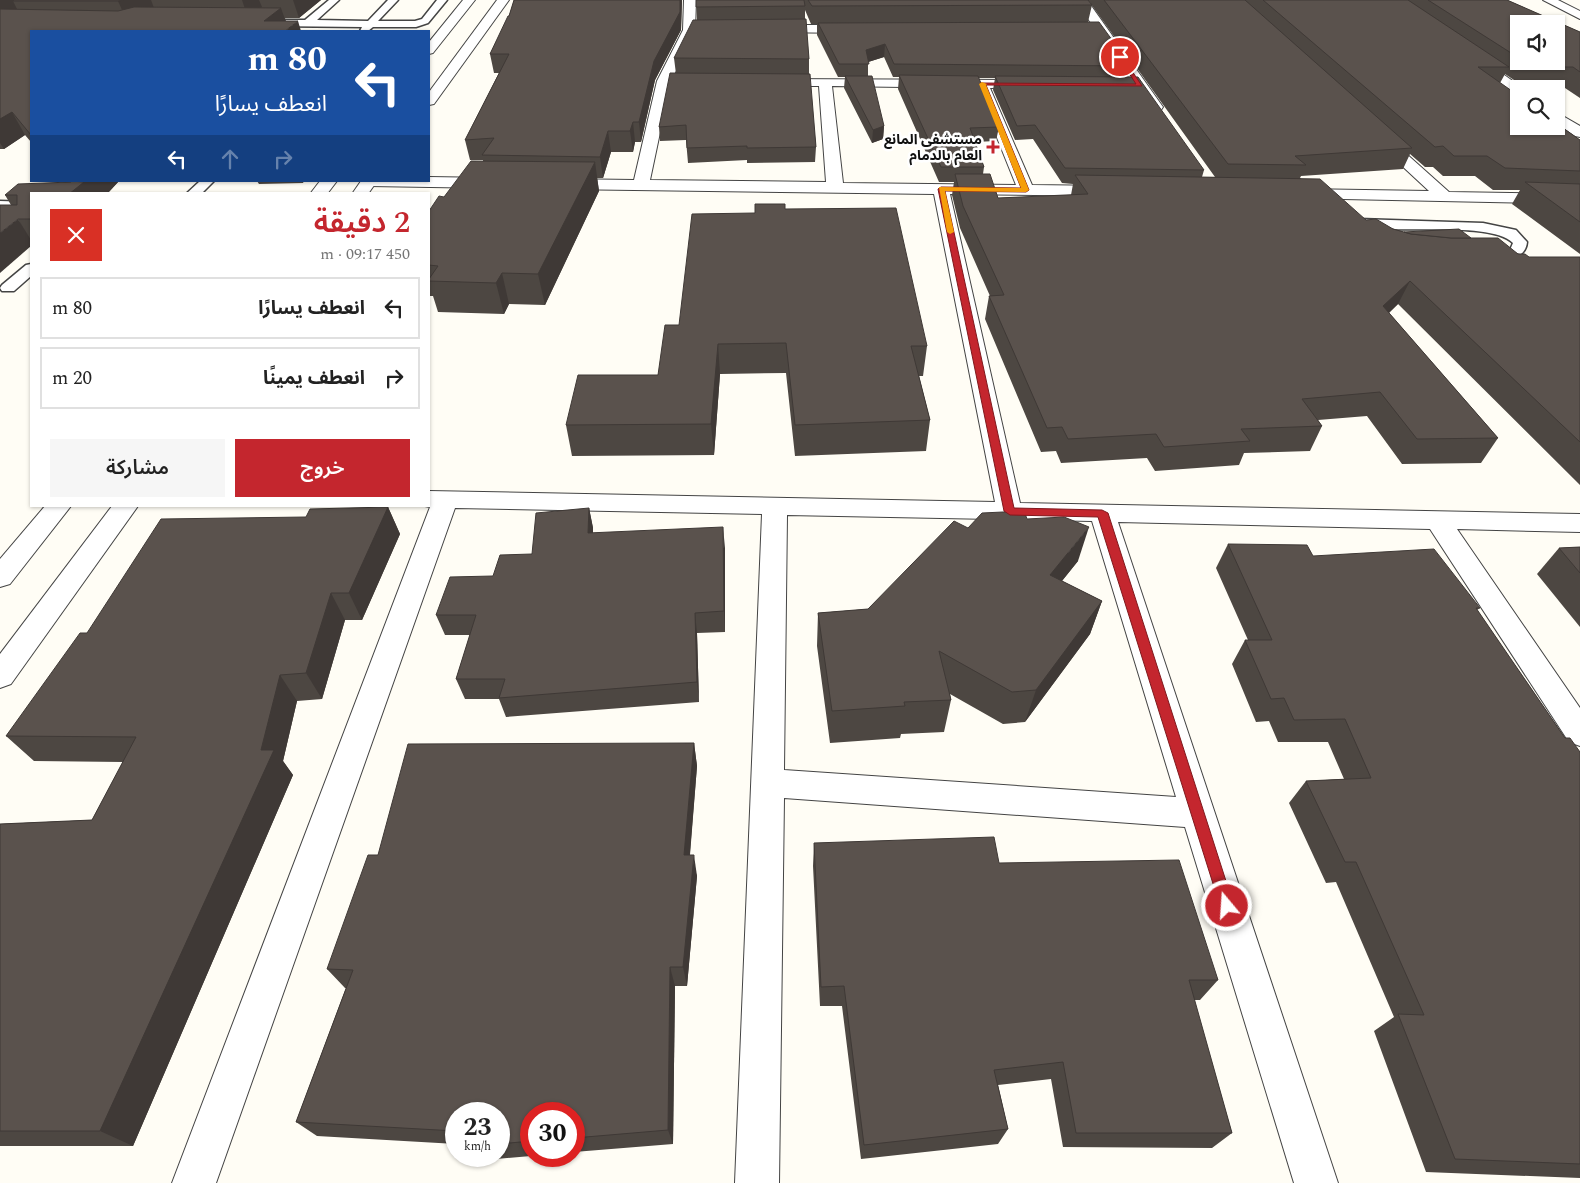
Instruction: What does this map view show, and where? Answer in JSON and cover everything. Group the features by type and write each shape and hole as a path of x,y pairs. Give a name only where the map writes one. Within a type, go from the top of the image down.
{"street":[{"path":"430,49 469,0"},
{"path":"430,99 502,0"},
{"path":"641,185 664,81 694,30 690,0"},
{"path":"1081,0 1095,28 1162,116"},
{"path":"1549,0 1580,16"},
{"path":"758,29 865,29"},
{"path":"1462,52 1510,85"},
{"path":"664,81 721,81"},
{"path":"759,82 1041,84"},
{"path":"825,82 835,188"},
{"path":"982,84 1026,190"},
{"path":"1120,85 1140,85"},
{"path":"1565,122 1580,133"},
{"path":"1369,128 1442,196"},
{"path":"320,192 328,182"},
{"path":"430,182 505,183"},
{"path":"544,184 1126,191"},
{"path":"941,189 1010,511"},
{"path":"1284,193 1580,199"},
{"path":"194,1183 437,500 1580,523"},
{"path":"757,1183 775,506"},
{"path":"0,577 58,507"},
{"path":"0,676 125,507"},
{"path":"1102,513 1316,1183"},
{"path":"1437,520 1580,733"},
{"path":"768,783 1198,813"}],"lane":[{"path":"308,24 334,0"},
{"path":"367,28 393,0"},
{"path":"260,23 367,28 420,24 425,21 442,0"},
{"path":"195,192 207,182"},
{"path":"1332,194 1375,240"},
{"path":"0,205 30,206"},
{"path":"1353,216 1484,227 1511,234 1520,242 1520,249 1514,254 1476,254"},
{"path":"8,288 30,269"}],"building":[{"path":"14,0 124,0 13,1"},
{"path":"514,0 680,0 680,12 654,61 639,122 633,122 630,131 608,131 600,157 482,155 494,138 465,140 509,54 490,54 509,16"},
{"path":"696,0 804,0 805,6 696,7"},
{"path":"808,0 1088,0 1092,5 812,6"},
{"path":"1104,0 1245,0 1412,148 1295,156 1306,165 1228,164"},
{"path":"1263,0 1408,0 1509,67 1478,67 1510,90 1510,135 1565,135 1565,129 1580,140 1580,171 1505,168 1487,156 1454,156 1443,146 1435,147"},
{"path":"1428,0 1507,0 1541,15 1510,15 1510,52"},
{"path":"134,7 281,8 264,21 298,21 286,30 30,30 30,134 12,112 0,119 0,9 118,11"},
{"path":"806,19 809,59 674,58 693,20"},
{"path":"1099,22 1131,66 894,64 885,44 866,50 869,64 839,64 818,23"},
{"path":"1565,25 1580,32 1580,72 1573,67 1565,67"},
{"path":"670,73 810,74 816,147 747,148 747,146 687,148 686,125 659,127"},
{"path":"899,75 978,76 999,127 970,128 984,167 941,167"},
{"path":"845,76 872,76 884,126 873,130"},
{"path":"995,76 1138,77 1204,170 1065,168 1035,125 1017,126"},
{"path":"471,161 595,162 538,274 502,273 496,283 430,281 430,278 438,266 430,265 430,210 439,196 444,197"},
{"path":"955,174 990,174 998,198 1088,194 1075,175 1320,179 1366,220 1376,219 1393,229 1411,234 1451,238 1498,238 1518,254 1525,254 1529,257 1580,257 1580,442 1410,281 1383,306 1498,438 1417,439 1380,392 1302,399 1322,426 1241,429 1250,441 1164,447 1156,434 1068,439 1062,427 1047,428 989,296 1004,295 963,206"},
{"path":"84,182 72,192 30,192 30,219 18,219 0,233 0,205 17,205 17,195 5,195 18,184"},
{"path":"1525,182 1580,184 1580,222"},
{"path":"755,204 785,204 785,209 896,208 927,346 911,346 930,420 795,425 786,343 718,344 711,424 566,425 578,375 658,375 665,325 679,325 692,214 755,213"},
{"path":"1459,229 1471,238 1451,238 1404,232"},
{"path":"388,507 349,593 331,593 306,673 280,675 261,750 274,750 100,1131 0,1131 0,824 92,820 136,737 6,736 80,633 87,633 161,519 306,517 310,509"},
{"path":"589,508 588,533 723,527 724,611 695,613 697,682 499,698 505,679 456,679 476,615 436,615 450,577 493,576 500,555 532,554 536,513"},
{"path":"1024,511 1027,519 1064,517 1089,527 1050,575 1102,601 1036,690 1012,692 939,651 951,700 904,702 905,706 832,711 818,613 868,609 954,521 968,528 982,513"},
{"path":"1228,544 1307,545 1313,556 1434,549 1480,608 1476,608 1565,738 1570,738 1580,752 1580,1164 1455,1159 1398,1014 1424,1015 1356,862 1345,862 1306,781 1371,778 1345,719 1294,720 1284,698 1271,699 1245,640 1272,640"},
{"path":"1580,547 1580,573 1559,548"},
{"path":"694,743 684,855 694,855 683,967 670,967 668,1130 585,1137 585,1102 520,1102 520,1142 510,1143 510,1102 445,1102 445,1130 296,1122 353,970 327,969 368,855 378,855 408,744"},
{"path":"994,837 999,863 1179,860 1218,980 1189,980 1232,1133 1076,1133 1063,1062 994,1070 1008,1129 864,1145 844,986 821,987 814,843"}],"slow traffic":[{"path":"950,232 941,189 1026,190 982,84 984,84"}],"place":[{"name":"مستشفى المانع العام بالدمام","path":"993,147"}],"route":[{"path":"1120,57 1140,85 982,84 1026,190 941,189 1010,511 1102,513 1227,906"}]}
